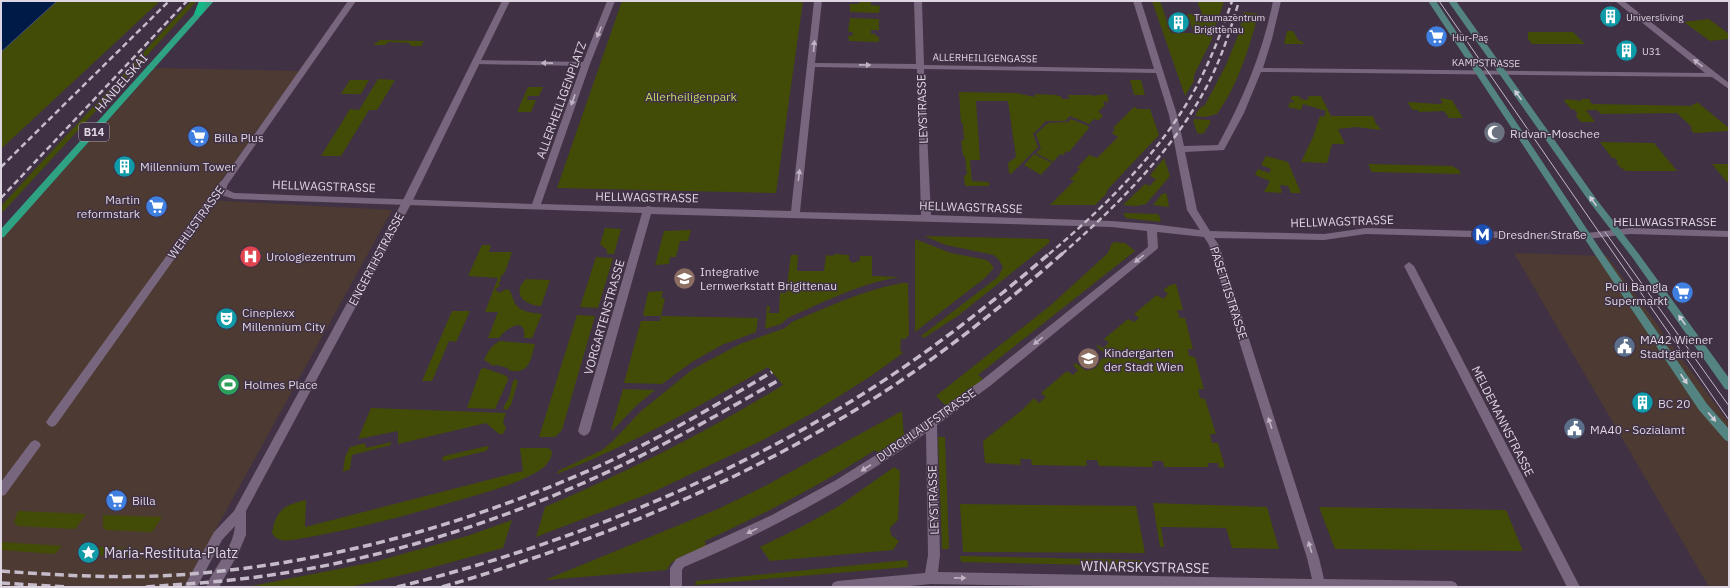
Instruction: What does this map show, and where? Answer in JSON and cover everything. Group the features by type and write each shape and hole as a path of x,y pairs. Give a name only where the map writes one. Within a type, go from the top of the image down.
{"highway":[{"path":"198,14 203,1"}],"main road":[{"name":"HANDELSKAI","path":"1,235 210,1"},
{"path":"1432,1 1587,236 1696,397 1729,437"},
{"path":"1452,1 1616,232 1635,255 1729,386"}],"street":[{"name":"WEHLISTRASSE","path":"52,422 224,183 352,1"},
{"name":"ENGERTHSTRASSE","path":"190,587 218,536 239,514 407,202 506,1"},
{"name":"ALLERHEILIGENPLATZ","path":"535,207 586,64 611,1"},
{"path":"795,214 818,1"},
{"name":"LEYSTRASSE","path":"918,1 926,218"},
{"name":"PASETTISTRASSE","path":"1137,1 1173,115 1192,210 1214,245 1309,544 1320,586"},
{"path":"1180,149 1221,148 1236,121 1258,70 1277,1"},
{"path":"1619,1 1729,87"},
{"path":"476,62 586,64"},
{"name":"ALLERHEILIGENGASSE","path":"812,64 1158,71"},
{"name":"KAMPSTRASSE","path":"1258,70 1714,75"},
{"name":"HELLWAGSTRASSE","path":"224,183 222,186 222,192 230,196 535,207 1111,224 1152,227 1206,234 1324,237 1366,231 1573,237 1630,231 1729,234"},
{"name":"VORGARTENSTRASSE","path":"584,431 648,210"},
{"name":"DURCHLAUFSTRASSE","path":"676,587 676,568 680,563 743,536 822,495 880,459 986,383 1153,248 1152,227"},
{"name":"MELDEMANNSTRASSE","path":"1410,266 1574,587"},
{"name":"LEYSTRASSE","path":"931,422 934,555 931,578"},
{"path":"1,491 35,445"},
{"path":"212,587 239,538 241,528 239,514"},
{"name":"WINARSKYSTRASSE","path":"837,587 931,578 1320,586 1452,587"}],"shaded area":[{"path":"155,68 300,71 207,200 392,210 184,587 1,587 1,240"},
{"path":"1514,253 1607,256 1729,423 1729,587 1709,587"}],"green space":[{"path":"57,1 160,1 1,149 1,52"},
{"path":"191,1 197,1 1,214 1,206"},
{"name":"Allerheiligenpark","path":"622,1 803,1 776,193 557,188"},
{"path":"859,1 876,1 871,2 871,5 880,6 879,13 850,12 850,4 859,4"},
{"path":"1152,1 1160,1 1171,33 1194,33 1187,14 1202,14 1197,1 1224,1 1211,41 1194,75 1194,81 1185,96"},
{"path":"1244,12 1258,14 1247,54 1237,79 1217,114 1205,117 1195,116 1199,109 1205,105 1226,65 1239,33"},
{"path":"850,18 879,19 879,30 871,30 871,34 876,34 875,36 879,37 879,42 849,41 848,36 853,35 853,33 848,31"},
{"path":"1709,19 1729,34 1729,39 1710,41 1684,22"},
{"path":"1287,31 1293,31 1299,41 1302,41 1304,44 1284,44"},
{"path":"1528,32 1573,32 1585,44 1532,44 1528,39"},
{"path":"380,40 424,41 421,46 411,46 409,43 389,42 385,45 373,45"},
{"path":"378,79 395,80 377,110 369,110 341,156 321,156 350,109 359,110"},
{"path":"350,80 369,80 361,94 341,94"},
{"path":"1130,80 1141,80 1145,95 1134,95"},
{"path":"528,87 543,87 539,96 528,96 527,100 536,100 531,112 517,112"},
{"path":"959,92 1016,93 1035,97 1035,94 1057,95 1061,96 1062,99 1069,99 1068,95 1092,96 1107,94 1109,103 1105,101 1103,103 1105,105 1098,112 1103,115 1099,120 1094,119 1089,124 1070,116 1065,121 1046,121 1033,134 1038,147 1011,174 1009,173 1008,163 1016,157 1008,101 976,101 980,160 970,160 972,181 989,182 989,186 965,186 964,176 967,174 961,141 964,140 963,124 961,123"},
{"path":"1292,96 1299,96 1301,99 1306,100 1309,98 1308,96 1321,96 1331,116 1373,116 1375,122 1381,130 1357,127 1338,129 1345,144 1332,144 1327,163 1301,162 1313,137 1320,116 1324,117 1326,111 1303,104 1301,110 1288,107 1290,102 1293,103 1294,101 1290,99"},
{"path":"1440,98 1452,100 1463,118 1449,118 1444,111 1419,112 1418,110 1413,110 1407,102 1439,104 1443,103"},
{"path":"1566,99 1582,101 1581,99 1589,99 1592,104 1693,106 1692,104 1696,104 1697,102 1729,128 1729,131 1694,133 1691,130 1692,128 1677,113 1601,114 1597,110 1586,110 1595,122 1581,122 1575,115 1578,115 1575,110 1571,109 1564,101"},
{"path":"1134,107 1138,109 1150,109 1159,135 1108,189 1106,194 1095,205 1050,205 1074,181 1070,179 1080,169 1077,168 1089,155 1097,158 1118,137 1112,133 1115,129 1113,128"},
{"path":"1071,119 1088,126 1089,128 1069,152 1067,151 1063,155 1060,154 1053,162 1036,153 1041,148 1036,134 1048,123 1068,122"},
{"path":"1193,120 1209,120 1211,122 1203,134 1197,133"},
{"path":"1600,142 1654,143 1677,171 1626,171 1616,163 1618,162 1615,158 1612,158"},
{"path":"1034,154 1052,163 1041,175 1024,165"},
{"path":"1266,156 1288,162 1301,193 1291,193 1288,186 1280,185 1282,193 1264,192 1270,181 1255,175 1258,169 1269,173 1271,169 1261,165"},
{"path":"1164,158 1170,176 1146,204 1136,206 1123,205 1145,184 1150,186 1156,179 1150,176"},
{"path":"1368,164 1452,166 1459,170 1461,174 1372,172"},
{"path":"1712,164 1729,164 1729,182 1727,182"},
{"path":"1165,193 1167,195 1169,207 1153,205 1162,194"},
{"path":"1123,213 1157,214 1159,215 1161,222 1126,218"},
{"path":"605,228 621,229 614,254 607,254 607,250 600,244"},
{"path":"691,230 688,241 680,241 676,257 670,257 669,264 655,265 664,231"},
{"path":"924,236 1049,239 1050,242 959,315 924,338 921,336 998,277 1003,267 994,255 946,245"},
{"path":"915,239 951,253 987,260 993,266 993,269 985,278 915,332"},
{"path":"1114,242 1125,243 1135,251 978,375 982,378 982,380 946,406 936,396 1051,305 1108,253"},
{"path":"482,245 491,245 489,252 512,252 505,272 500,278 501,281 498,283 500,286 495,289 499,293 506,289 509,290 516,305 522,310 542,314 532,338 524,338 524,331 520,325 511,327 499,338 488,338 498,312 485,312 498,278 468,276"},
{"path":"834,254 849,255 849,260 853,263 860,260 860,256 872,256 872,276 900,277 843,293 788,318 781,324 765,329 767,306 770,306 769,313 779,313 780,293 786,293 791,255 798,255 797,271 824,271 826,255 833,256"},
{"path":"596,257 613,258 598,308 580,307"},
{"path":"526,279 550,280 541,306 529,303 522,297 520,289"},
{"path":"902,283 908,283 909,335 905,339 901,339 900,350 903,353 874,374 816,411 761,441 653,492 536,537 545,507 606,480 696,435 783,385 768,367 638,438 557,474 558,471 602,450 613,441 640,412 693,369 740,344 785,328 792,322 832,305 860,294"},
{"path":"1176,284 1183,310 1177,310 1180,318 1185,318 1193,349 1188,349 1189,356 1195,357 1204,389 1198,389 1200,398 1205,399 1216,434 1210,434 1212,443 1218,443 1225,467 1219,468 1218,463 1208,463 1208,467 1164,467 1163,461 1152,461 1153,467 1099,466 1097,460 1086,460 1087,466 1032,465 1031,459 1020,459 1021,465 985,463 983,441 1021,411 1034,398 1039,403 1046,397 1041,393 1067,371 1073,375 1078,370 1073,365 1076,363 1087,371 1107,355 1096,346 1098,345 1103,348 1109,343 1104,339 1128,319 1134,322 1139,318 1134,314 1157,295 1163,299 1168,294 1163,290 1170,285"},
{"path":"663,291 661,298 665,298 661,316 643,316 648,292"},
{"path":"452,311 470,311 456,342 449,341 432,381 422,381"},
{"path":"577,315 595,316 562,430 555,437 539,437"},
{"path":"661,316 758,318 756,332 722,345 692,362 662,384 624,383 641,321 660,321"},
{"path":"500,341 535,344 528,365 521,370 515,371 496,365 494,366 484,360 492,347"},
{"path":"484,368 507,376 508,380 495,409 467,408 481,369"},
{"path":"515,379 518,381 511,405 507,410 503,409 509,396 512,384"},
{"path":"623,389 655,390 637,405 613,430 611,430 612,427"},
{"path":"371,408 506,413 503,422 506,428 503,434 499,434 486,423 398,444 398,431 358,439"},
{"path":"902,411 904,436 879,453 875,450 792,498 705,541 706,547 678,558 667,570 545,580 718,509 765,486"},
{"path":"938,437 945,437 949,549 942,549"},
{"path":"391,442 391,445 352,455 350,469 343,472 345,457 350,447 365,443 366,448"},
{"path":"487,446 489,447 486,451 444,461 442,459 444,456"},
{"path":"520,448 548,448 552,451 552,455 542,469 504,487 415,513 354,528 292,540 280,540 272,533 276,518 283,509 292,504 306,500 305,527 523,471"},
{"path":"894,467 900,471 898,520 890,528 891,535 899,541 893,550 770,561 760,547 805,525 839,506"},
{"path":"1153,503 1267,507 1279,549 1232,548 1226,528 1161,527 1164,547 1160,547"},
{"path":"960,504 1136,506 1145,553 963,552"},
{"path":"1319,507 1506,510 1523,551 1335,549"},
{"path":"18,511 86,514 75,529 18,526 14,522"},
{"path":"103,515 162,517 152,532 106,530 103,527"},
{"path":"512,520 503,548 419,571 350,587 246,587 374,562 467,536"},
{"path":"1,542 62,546 55,554 1,550"},
{"path":"83,546 139,549 134,556 77,555"},
{"path":"960,556 1141,560 1142,566 961,562"},
{"path":"906,560 908,562 908,567 695,585 696,581"}],"water":[{"path":"1,1 57,1 1,52"}],"tram line":[{"path":"1439,1 1729,420"},
{"path":"1605,232 1729,406"}],"railway":[{"path":"1,167 169,1"},
{"path":"1,198 187,1"},
{"path":"1049,254 1092,216 1113,195 1133,174 1170,129 1200,80 1218,41 1232,1"},
{"path":"1062,254 1125,195 1164,151 1181,128 1211,78 1239,1"},
{"path":"397,587 458,571 579,531 639,508 756,454 812,424 866,392 914,360 1006,290 1050,253"},
{"path":"442,587 548,553 653,513 704,491 803,440 880,395 934,357 987,317 1063,253"},
{"path":"1,571 120,577 160,576 276,564 389,540 500,506 555,485 608,462 670,431 772,372"},
{"path":"146,587 229,580 299,571 382,553 463,529 542,500 607,472 682,435 779,380"},
{"path":"1,583 66,587"}],"place":[{"name":"Universliving","path":"1611,17"},
{"name":"Traumazentrum Brigittenau","path":"1179,23"},
{"name":"Hür-Paş","path":"1437,37"},
{"name":"U31","path":"1627,51"},
{"name":"Rıdvan-Moschee","path":"1494,133"},
{"name":"Billa Plus","path":"198,137"},
{"name":"Millennium Tower","path":"124,166"},
{"name":"Martin reformstark","path":"156,206"},
{"name":"Dresdner Straße","path":"1482,234"},
{"name":"Urologiezentrum","path":"250,256"},
{"name":"Integrative Lernwerkstatt Brigittenau","path":"685,278"},
{"name":"Polli Bangla Supermarkt","path":"1683,293"},
{"name":"Cineplexx Millennium City","path":"227,319"},
{"name":"MA42 Wiener Stadtgärten","path":"1625,346"},
{"name":"Kindergarten der Stadt Wien","path":"1089,359"},
{"name":"Holmes Place","path":"228,384"},
{"name":"BC 20","path":"1643,403"},
{"name":"MA40 - Sozialamt","path":"1574,429"},
{"name":"Billa","path":"116,500"},
{"name":"Maria-Restituta-Platz","path":"88,553"}]}
